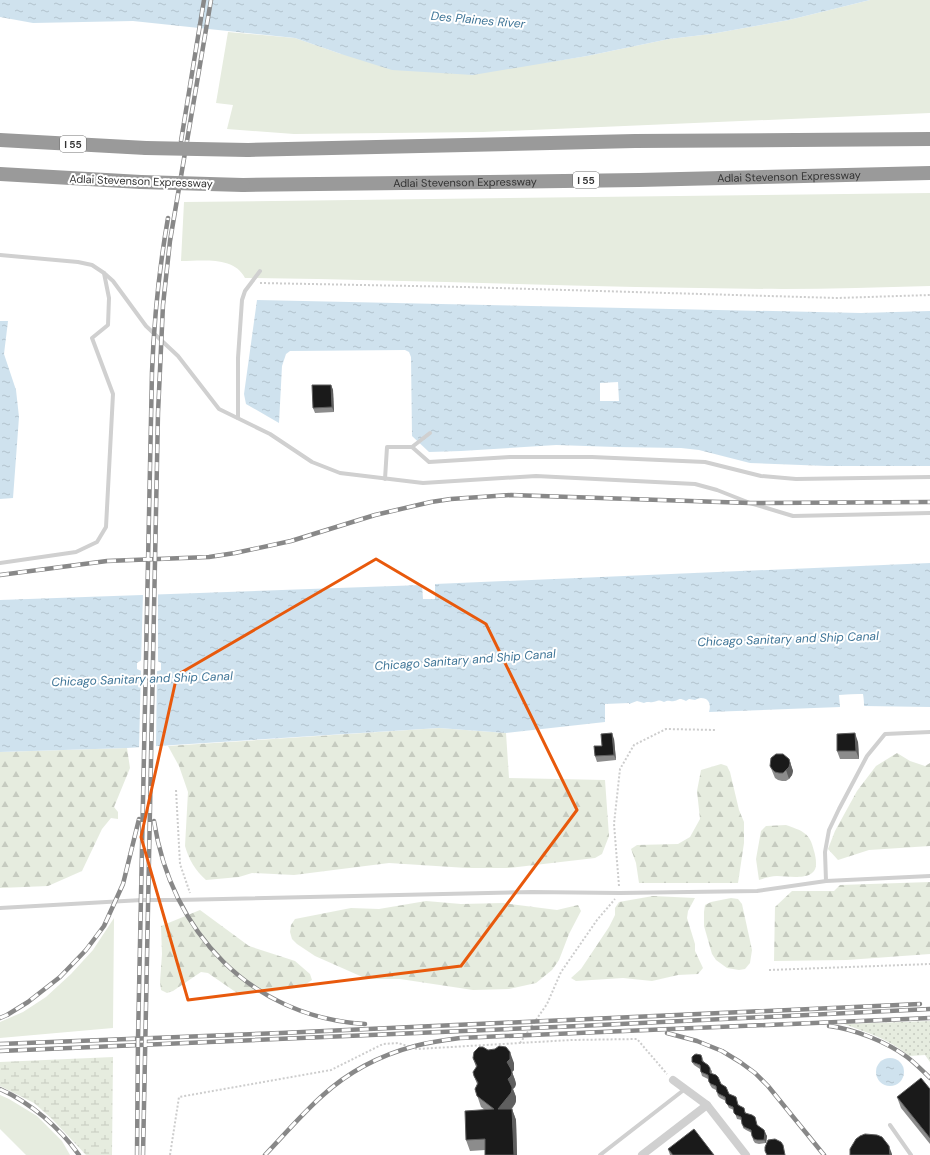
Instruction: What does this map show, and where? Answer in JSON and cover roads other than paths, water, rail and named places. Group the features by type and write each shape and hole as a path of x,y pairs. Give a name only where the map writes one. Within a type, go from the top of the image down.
{"highway":[{"path":"824,140 930,130"},
{"name":"I 55","path":"0,140 146,148 248,150 636,141 930,138"},
{"name":"Adlai Stevenson Expressway","path":"0,174 243,186 639,180 930,173"}],"street":[{"path":"673,1080 707,1105 746,1155"},
{"path":"642,1155 707,1105"}],"lane":[{"path":"0,255 78,262 92,265 113,281 146,326 178,356 218,409 270,434 312,462 340,473 423,483 536,476 695,484 793,516 930,513"},
{"path":"238,418 238,358 242,300 245,291 260,271"},
{"path":"0,563 76,552 97,542 106,526 113,394 92,338 108,325 109,298 104,273"},
{"path":"385,479 387,447 412,447 430,433"},
{"path":"412,447 429,462 510,457 592,457 705,462 761,476 796,479 930,477"},
{"path":"826,881 825,852 830,830 839,809 867,756 885,734 930,732"},
{"path":"0,908 142,900 532,892 620,893 757,891 826,881 930,876"},
{"path":"600,1155 685,1089"},
{"path":"890,1125 911,1155"}],"water":[{"name":"Des Plaines River","path":"0,0 870,0 789,20 711,34 669,39 587,56 473,75 392,70 295,38 133,21 33,23 0,17"},
{"path":"257,300 861,313 930,311 930,466 827,466 750,463 699,450 681,448 556,445 429,452 412,436 411,357 409,352 405,350 290,351 286,354 282,366 279,423 246,404 244,394","holes":["618,382 619,401 600,401 600,383"]},
{"path":"0,321 8,321 4,354 16,390 19,417 13,498 0,499"},
{"name":"Chicago Sanitary and Ship Canal","path":"930,563 930,707 864,706 863,694 840,695 840,707 709,712 709,703 704,698 695,700 689,699 686,701 680,699 664,702 659,700 644,703 637,701 629,704 605,704 605,722 506,733 439,728 127,748 0,752 0,600 422,585 423,599 435,599 435,584","holes":["143,659 156,660 161,663 161,670 149,672 137,669 137,663"]},
{"path":"890,1058 900,1062 904,1072 900,1082 890,1086 880,1082 876,1072 880,1062"}],"railway":[{"path":"181,141 204,0"},
{"path":"143,1155 158,413 163,305 170,241 211,0"},
{"path":"137,1155 138,1039 152,372 157,295 168,218"},
{"path":"0,575 107,561 209,557 235,553 291,541 375,515 451,499 511,495 750,503 930,502"},
{"path":"0,1018 28,1002 60,977 86,950 104,926 123,884 139,819"},
{"path":"154,821 163,861 178,899 198,932 223,962 253,986 286,1005 324,1018 365,1024"},
{"path":"0,1044 281,1033 920,1004"},
{"path":"0,1051 930,1009"},
{"path":"265,1155 300,1117 332,1087 343,1079 377,1059 426,1043 460,1038 930,1018"},
{"path":"829,1026 859,1033 890,1046 910,1059 930,1078"},
{"path":"667,1033 697,1041 722,1051 755,1073 768,1086 824,1155"},
{"path":"0,1089 23,1101 44,1117 63,1135 79,1155"}]}
